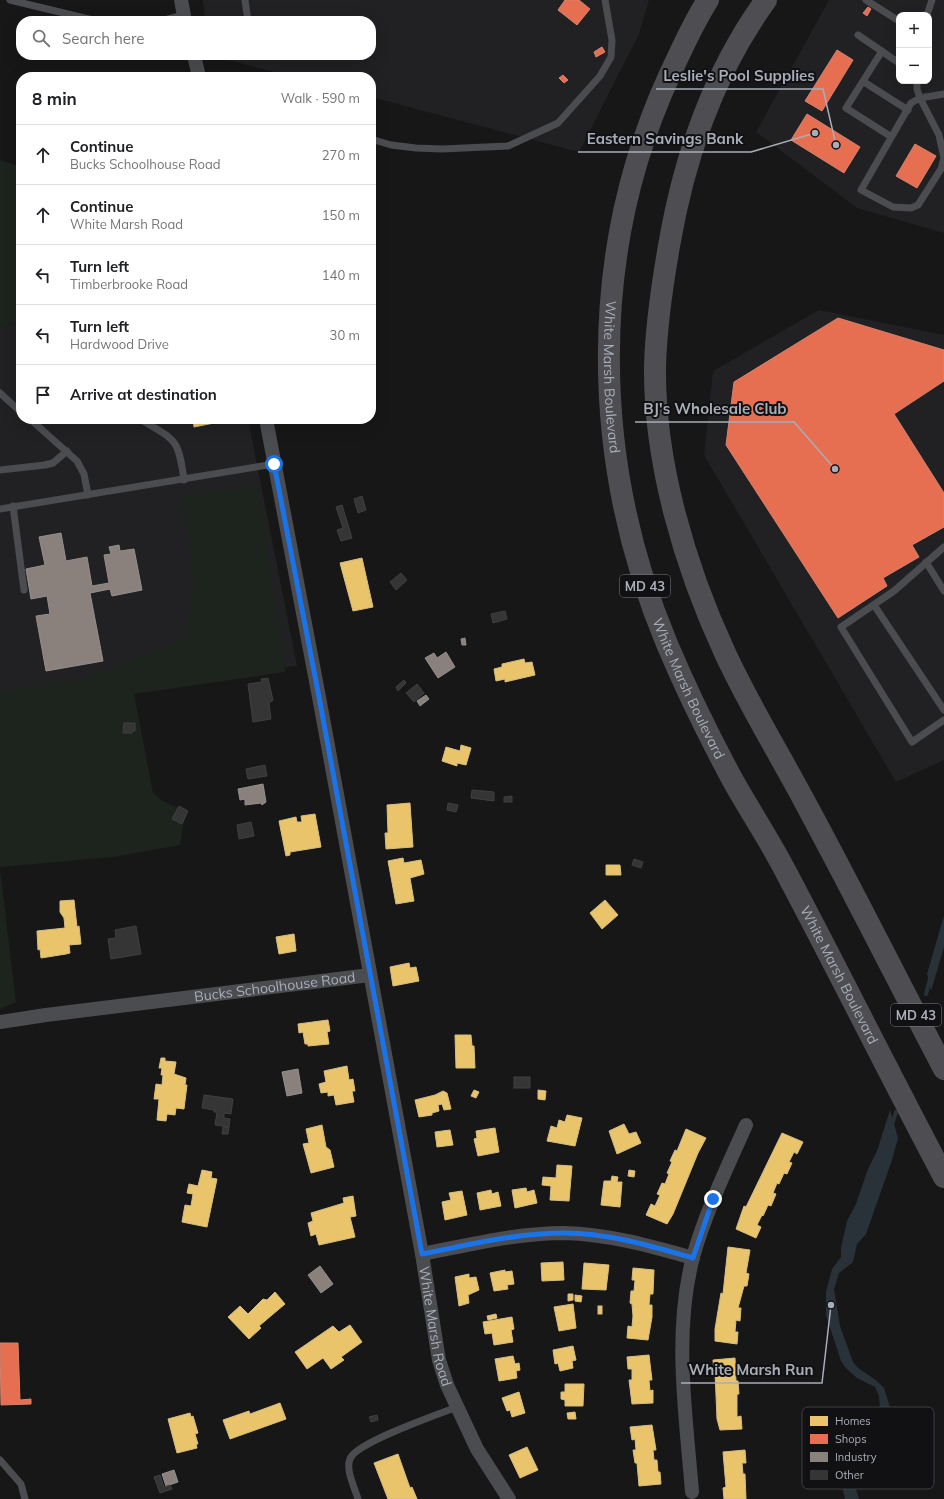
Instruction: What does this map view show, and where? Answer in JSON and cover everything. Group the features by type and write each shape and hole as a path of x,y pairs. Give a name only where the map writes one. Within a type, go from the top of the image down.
{"highway":[{"name":"White Marsh Boulevard","path":"708,0 682,48 652,116 637,164 619,238 611,297 608,362 612,432 620,490 632,543 651,604 668,647 703,723 732,779 786,872 944,1177"},
{"name":"MD 43","path":"766,0 734,50 716,84 698,128 683,177 659,306 655,369 664,468 692,573 724,652 944,1069"}],"street":[{"path":"181,0 184,16"},
{"path":"195,60 199,72"},
{"name":"Bucks Schoolhouse Road","path":"0,1022 370,975 267,424"},
{"name":"White Marsh Road","path":"370,975 422,1254 439,1360 447,1385 477,1449 509,1499"},
{"path":"692,1492 683,1380 682,1334 686,1296 693,1258 713,1199 746,1125"},
{"path":"422,1254 521,1236 566,1233 638,1243 693,1258"}],"lane":[{"path":"10,0 76,16"},
{"path":"245,0 247,16"},
{"path":"376,140 391,145 416,148 442,149 508,146 558,123 600,76 611,57 612,40 605,0"},
{"path":"866,0 896,20"},
{"path":"928,12 932,0"},
{"path":"858,35 896,61"},
{"path":"882,51 864,82 846,108 890,136"},
{"path":"864,82 908,110"},
{"path":"917,84 920,98 939,135 944,158 938,175 918,205 911,208 893,207 861,190 890,136 908,110 911,103 920,98 944,94"},
{"path":"0,393 16,407"},
{"path":"36,424 77,461 84,474 88,495"},
{"path":"148,424 173,439 181,456 184,480"},
{"path":"0,470 45,466 53,463 67,451"},
{"path":"0,508 184,480 274,464"},
{"path":"13,506 24,590"},
{"path":"944,547 894,591 841,628 912,742 944,720"},
{"path":"926,562 944,591"},
{"path":"874,605 944,710"},
{"path":"358,1499 349,1464 351,1457 360,1449 395,1431 457,1407"},
{"path":"0,1460 21,1484 24,1499"}],"shaded area":[{"path":"203,0 649,0 639,34 579,152 376,98 376,72 275,72 228,60 376,60 376,16 205,16"},
{"path":"829,0 944,0 944,233 857,208 756,132"},
{"path":"0,160 16,165 16,323 0,328"},
{"path":"819,310 944,335 944,760 896,782 704,455 713,371"},
{"path":"16,323 16,424 249,424 297,666 0,696 0,328"},
{"path":"258,487 285,672 134,694 153,793 163,801 185,811 180,845 113,857 0,867 0,691 82,680 184,640 194,583 183,496"},
{"path":"0,869 16,1002 0,1009"},
{"path":"944,916 944,947 931,991 927,974"},
{"path":"890,1110 898,1138 892,1160 866,1234 857,1244 853,1262 839,1273 834,1289 840,1326 853,1362 858,1368 877,1381 884,1388 890,1407 880,1407 879,1396 875,1387 857,1378 841,1361 826,1315 826,1292 832,1269 841,1257 841,1248 847,1221 856,1204 868,1169 877,1151"},
{"path":"843,1489 856,1489 859,1499 845,1499"}],"building: Homes":[{"path":"194,424 209,424 194,427"},
{"path":"362,558 373,607 353,611 340,563"},
{"path":"524,659 525,663 532,662 535,675 505,682 505,679 496,681 494,669 502,667 502,664"},
{"path":"461,745 471,748 466,765 457,763 457,766 442,761 446,747 460,751"},
{"path":"410,803 413,847 386,849 385,833 388,833 387,805"},
{"path":"315,814 321,847 290,852 290,855 286,856 279,821 296,817 297,822 302,822 301,816"},
{"path":"403,858 404,863 421,860 424,874 410,878 414,901 396,904 388,861"},
{"path":"606,865 620,865 621,875 606,875"},
{"path":"74,900 77,927 79,926 81,944 69,945 70,953 41,958 40,949 38,950 37,931 65,928 64,918 60,912 60,901"},
{"path":"605,900 618,915 602,929 590,913"},
{"path":"294,934 296,951 279,954 276,937"},
{"path":"409,963 410,968 416,967 419,981 393,986 390,967"},
{"path":"328,1020 330,1031 327,1032 329,1044 308,1046 308,1044 305,1044 303,1032 299,1033 298,1024"},
{"path":"455,1035 471,1035 472,1046 474,1046 475,1068 456,1068"},
{"path":"161,1058 165,1058 165,1061 176,1062 174,1074 186,1078 185,1085 187,1085 184,1109 176,1108 175,1115 167,1114 166,1121 157,1120 159,1099 154,1099 156,1084 162,1085 162,1068 159,1068"},
{"path":"347,1066 349,1080 353,1079 355,1091 352,1091 354,1102 336,1105 334,1095 328,1096 328,1092 321,1093 319,1084 326,1082 324,1071"},
{"path":"474,1090 479,1092 476,1098 471,1096"},
{"path":"538,1090 546,1091 545,1100 538,1099"},
{"path":"443,1091 447,1093 451,1109 444,1110 442,1104 438,1105 439,1111 432,1113 432,1115 419,1117 415,1100 435,1095"},
{"path":"567,1115 582,1118 575,1146 547,1141 551,1126 557,1128 559,1120 565,1122"},
{"path":"624,1124 629,1134 636,1132 641,1143 617,1154 609,1131"},
{"path":"322,1125 326,1147 330,1150 334,1167 311,1173 303,1144 309,1143 306,1129"},
{"path":"495,1128 499,1152 478,1156 474,1139 477,1138 476,1131"},
{"path":"686,1129 706,1138 698,1153 673,1214 667,1224 646,1215 651,1204 655,1206 660,1195 657,1194 662,1183 665,1184 669,1174 667,1173 672,1162 670,1161 675,1150 677,1151"},
{"path":"450,1130 453,1145 437,1147 435,1132"},
{"path":"782,1133 803,1142 797,1154 794,1152 789,1162 792,1163 787,1174 784,1173 779,1184 777,1183 773,1193 776,1194 771,1206 768,1205 757,1225 761,1227 756,1238 736,1229 744,1206 746,1207"},
{"path":"557,1165 572,1166 569,1201 550,1200 551,1186 542,1185 543,1177 556,1178"},
{"path":"202,1170 212,1172 211,1178 217,1179 207,1227 182,1222 185,1205 191,1206 193,1194 187,1193 189,1184 198,1186"},
{"path":"629,1170 635,1171 634,1177 628,1176"},
{"path":"612,1176 618,1177 617,1182 622,1182 620,1207 601,1205 604,1181 611,1181"},
{"path":"526,1188 527,1192 534,1190 537,1203 515,1208 512,1190"},
{"path":"491,1190 492,1194 498,1192 501,1206 480,1210 477,1193"},
{"path":"462,1191 467,1215 445,1220 442,1202 451,1200 449,1193"},
{"path":"353,1196 356,1216 350,1217 355,1237 319,1245 316,1234 311,1236 308,1223 313,1221 311,1213 344,1203 343,1198"},
{"path":"728,1247 750,1250 746,1273 749,1274 747,1286 744,1286 738,1308 741,1308 740,1321 736,1320 735,1332 738,1332 737,1344 715,1341 715,1329 721,1293 723,1294"},
{"path":"563,1262 564,1280 542,1281 541,1263"},
{"path":"584,1263 609,1265 606,1290 582,1289"},
{"path":"633,1268 654,1270 653,1294 650,1294 649,1305 652,1305 652,1317 648,1340 627,1338 628,1326 632,1327 633,1316 632,1304 630,1303 631,1291 634,1291 635,1280 632,1280"},
{"path":"505,1270 505,1272 512,1271 514,1284 507,1285 508,1289 494,1291 490,1273"},
{"path":"469,1274 469,1278 476,1277 479,1290 468,1295 469,1303 459,1306 455,1277"},
{"path":"275,1292 285,1304 259,1326 261,1328 249,1339 228,1317 240,1306 248,1314 263,1299 267,1300"},
{"path":"568,1294 573,1294 573,1300 568,1301"},
{"path":"575,1295 582,1296 581,1302 575,1301"},
{"path":"573,1304 576,1328 559,1331 554,1307"},
{"path":"598,1306 602,1306 602,1314 598,1314"},
{"path":"496,1314 497,1318 488,1320 487,1316"},
{"path":"512,1317 514,1329 511,1330 513,1342 494,1345 492,1333 485,1334 483,1322"},
{"path":"350,1325 362,1342 341,1357 344,1360 331,1369 323,1358 307,1369 295,1352 333,1326 339,1332"},
{"path":"573,1346 576,1360 572,1361 573,1368 560,1371 558,1363 555,1364 553,1350"},
{"path":"649,1355 652,1380 649,1380 650,1391 653,1390 653,1403 632,1404 629,1380 632,1380 632,1369 628,1369 627,1357"},
{"path":"513,1356 515,1364 519,1363 520,1370 516,1371 517,1378 499,1381 495,1359"},
{"path":"735,1358 736,1381 738,1381 739,1394 737,1394 737,1417 741,1416 742,1429 720,1430 717,1419 713,1360"},
{"path":"565,1384 584,1384 583,1406 565,1406 565,1400 561,1399 561,1392 565,1392"},
{"path":"519,1392 525,1413 512,1417 510,1410 507,1411 502,1398"},
{"path":"280,1403 286,1419 230,1439 223,1420 249,1411 250,1414"},
{"path":"575,1412 576,1419 568,1419 567,1413"},
{"path":"190,1413 191,1417 193,1416 198,1433 195,1434 198,1444 196,1444 197,1448 177,1453 168,1419"},
{"path":"652,1425 656,1450 653,1450 654,1460 657,1460 661,1484 639,1486 637,1463 635,1463 633,1450 636,1450 635,1439 632,1440 630,1427"},
{"path":"527,1447 538,1470 520,1478 509,1455"},
{"path":"745,1450 746,1463 742,1463 743,1474 745,1474 746,1499 724,1499 723,1488 726,1487 723,1452"},
{"path":"398,1454 410,1488 412,1487 417,1499 388,1499 374,1463"}],"building: Shops":[{"path":"565,0 579,0 590,9 577,25 558,10"},
{"path":"868,7 871,9 867,16 863,13"},
{"path":"602,47 605,52 596,57 594,52"},
{"path":"837,50 853,60 822,111 805,101"},
{"path":"563,75 568,80 564,83 559,78"},
{"path":"807,114 860,147 844,173 791,140"},
{"path":"915,144 936,156 917,188 896,176"},
{"path":"838,318 944,350 944,381 894,414 944,493 944,527 912,545 919,557 883,578 887,586 838,618 726,445 734,382"},
{"path":"0,1343 18,1343 20,1400 31,1399 31,1404 1,1405"}],"building: Industry":[{"path":"61,533 66,561 87,557 92,586 109,583 104,555 111,554 109,547 119,545 120,551 134,549 142,590 112,596 110,589 90,593 103,661 46,671 36,616 50,614 47,596 31,599 26,569 45,565 39,537"},
{"path":"465,638 466,645 462,645 461,639"},
{"path":"446,652 455,667 438,678 425,658 434,653 437,658"},
{"path":"426,695 429,699 420,706 417,701"},
{"path":"263,784 266,802 262,805 261,803 245,805 245,799 240,800 238,789"},
{"path":"298,1069 302,1093 287,1096 282,1072"},
{"path":"320,1266 333,1284 321,1293 308,1275"},
{"path":"174,1470 178,1482 166,1486 162,1474"}],"building: Other":[{"path":"362,496 366,510 358,513 354,499"},
{"path":"342,505 352,538 341,541 337,530 343,528 336,507"},
{"path":"401,573 407,580 396,590 390,582"},
{"path":"505,611 507,619 493,623 491,614"},
{"path":"268,678 273,700 269,703 271,719 253,722 248,684 262,682 261,679"},
{"path":"404,680 406,683 398,691 396,687"},
{"path":"417,684 424,693 414,702 406,693"},
{"path":"124,723 135,723 135,731 132,731 132,733 123,733"},
{"path":"265,765 267,776 248,779 246,769"},
{"path":"472,790 494,792 494,801 471,798"},
{"path":"512,796 512,802 504,802 504,797"},
{"path":"448,803 458,805 456,812 447,810"},
{"path":"179,806 188,811 182,824 172,819"},
{"path":"251,822 254,836 239,839 237,825"},
{"path":"634,859 643,862 641,868 632,865"},
{"path":"136,926 141,954 111,959 108,939 116,938 115,930"},
{"path":"514,1077 530,1077 530,1088 514,1088"},
{"path":"204,1095 233,1099 231,1114 224,1113 224,1118 230,1119 229,1127 215,1125 217,1112 202,1108"},
{"path":"223,1127 229,1127 228,1134 222,1134"},
{"path":"377,1415 378,1420 371,1422 369,1417"},
{"path":"160,1475 164,1487 170,1485 172,1489 160,1493 154,1477"}],"waterway":[{"path":"926,994 930,979"},
{"path":"892,1125 896,1112"}],"place":[{"name":"Eastern Savings Bank","path":"815,133"},
{"name":"Leslie's Pool Supplies","path":"836,145"},
{"name":"BJ's Wholesale Club","path":"835,469"},
{"name":"White Marsh Run","path":"831,1305"}],"route":[{"path":"274,464 319,697 422,1254 521,1236 566,1233 612,1238 638,1243 693,1258 713,1199"}]}
